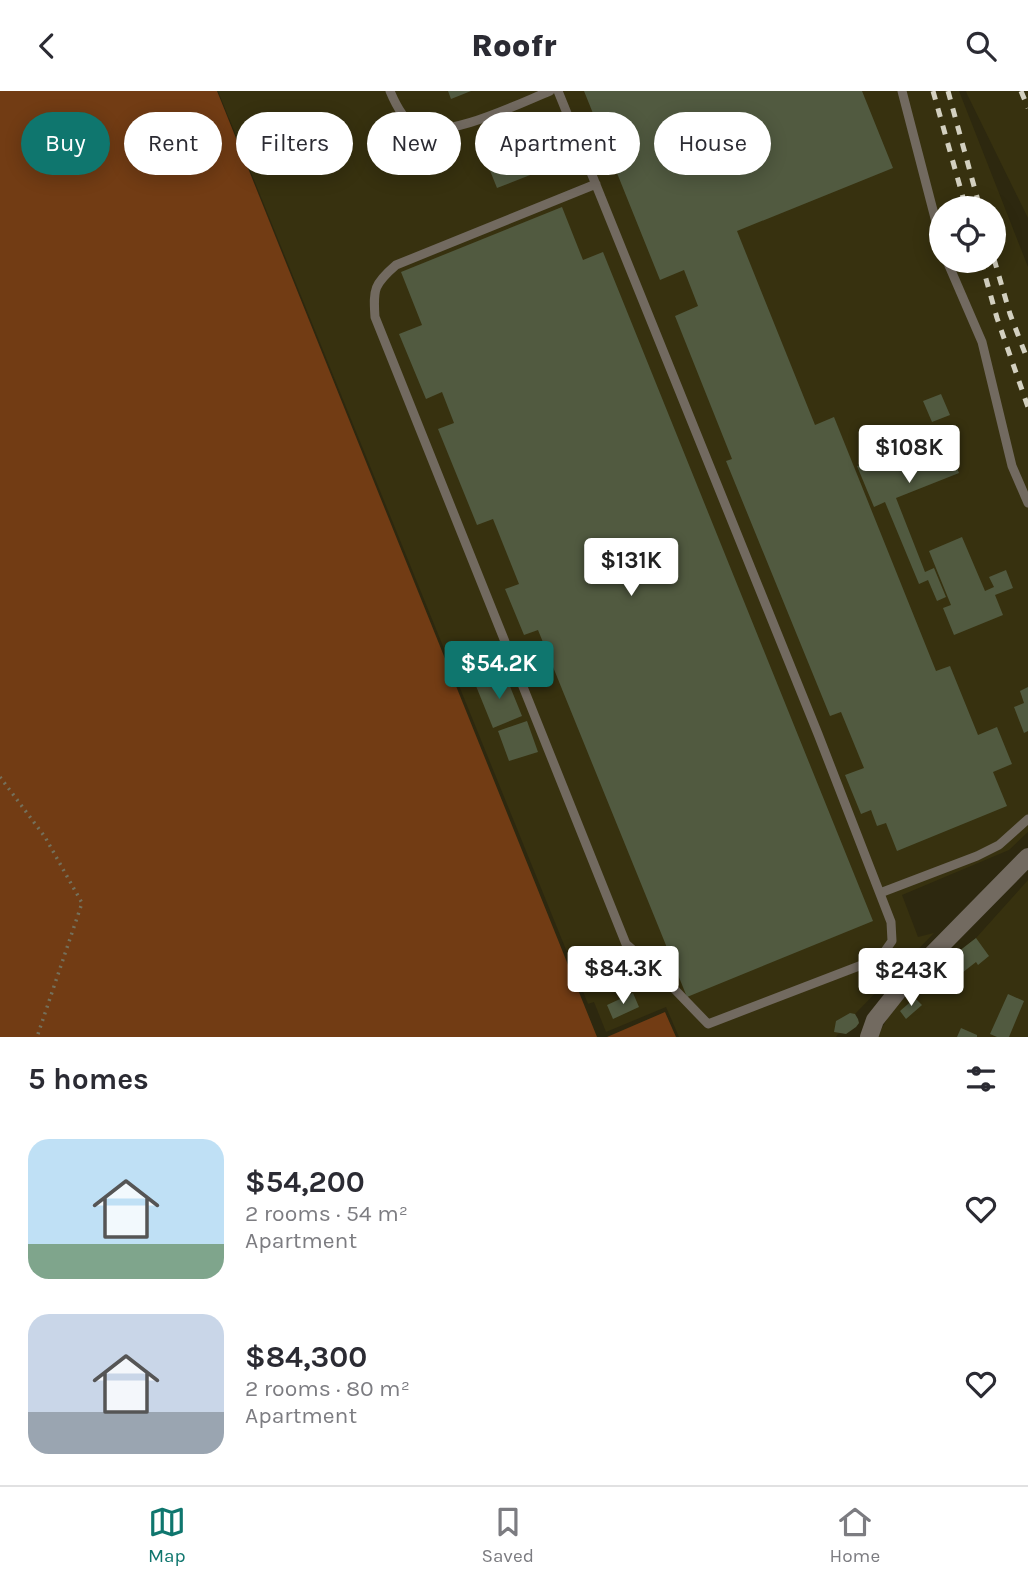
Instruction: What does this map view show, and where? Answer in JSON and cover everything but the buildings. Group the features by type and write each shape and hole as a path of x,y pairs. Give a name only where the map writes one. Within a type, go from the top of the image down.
{"street":[{"path":"869,1037 875,1020 906,981 1028,857"}],"lane":[{"path":"390,91 397,107 413,125 429,131 450,129 550,91"},
{"path":"558,91 596,184 813,721 891,922 892,941 880,958 708,1024 657,971 626,944 375,317 373,293 379,279 396,265 596,184"},
{"path":"902,91 929,196"},
{"path":"952,273 982,342 1012,465 1028,503"},
{"path":"880,893 977,856 999,845 1028,819"},
{"path":"880,958 906,981"}],"path":[{"path":"0,777 45,837 82,903 37,1037"}],"shaded area":[{"path":"0,91 217,91 236,138 236,175 251,175 597,1037 0,1037"},
{"path":"218,91 959,91 1000,196 929,196 929,273 1006,273 1006,211 1028,267 1028,832 1009,850 902,895 918,937 934,933 855,1014 859,1023 851,1031 836,1037 679,1037 666,1007 606,1032 594,1002 588,1004 252,175 353,175 353,112 236,112 236,135"},
{"path":"966,91 1028,91 1028,218 967,94"},
{"path":"1028,880 1028,1037 877,1037 892,1010 932,972 976,938"},
{"path":"665,1012 676,1037 607,1037"}],"railway":[{"path":"933,91 963,196"},
{"path":"948,91 977,196"},
{"path":"1021,91 1028,108"},
{"path":"984,273 1028,407"},
{"path":"998,273 1028,361"}]}
